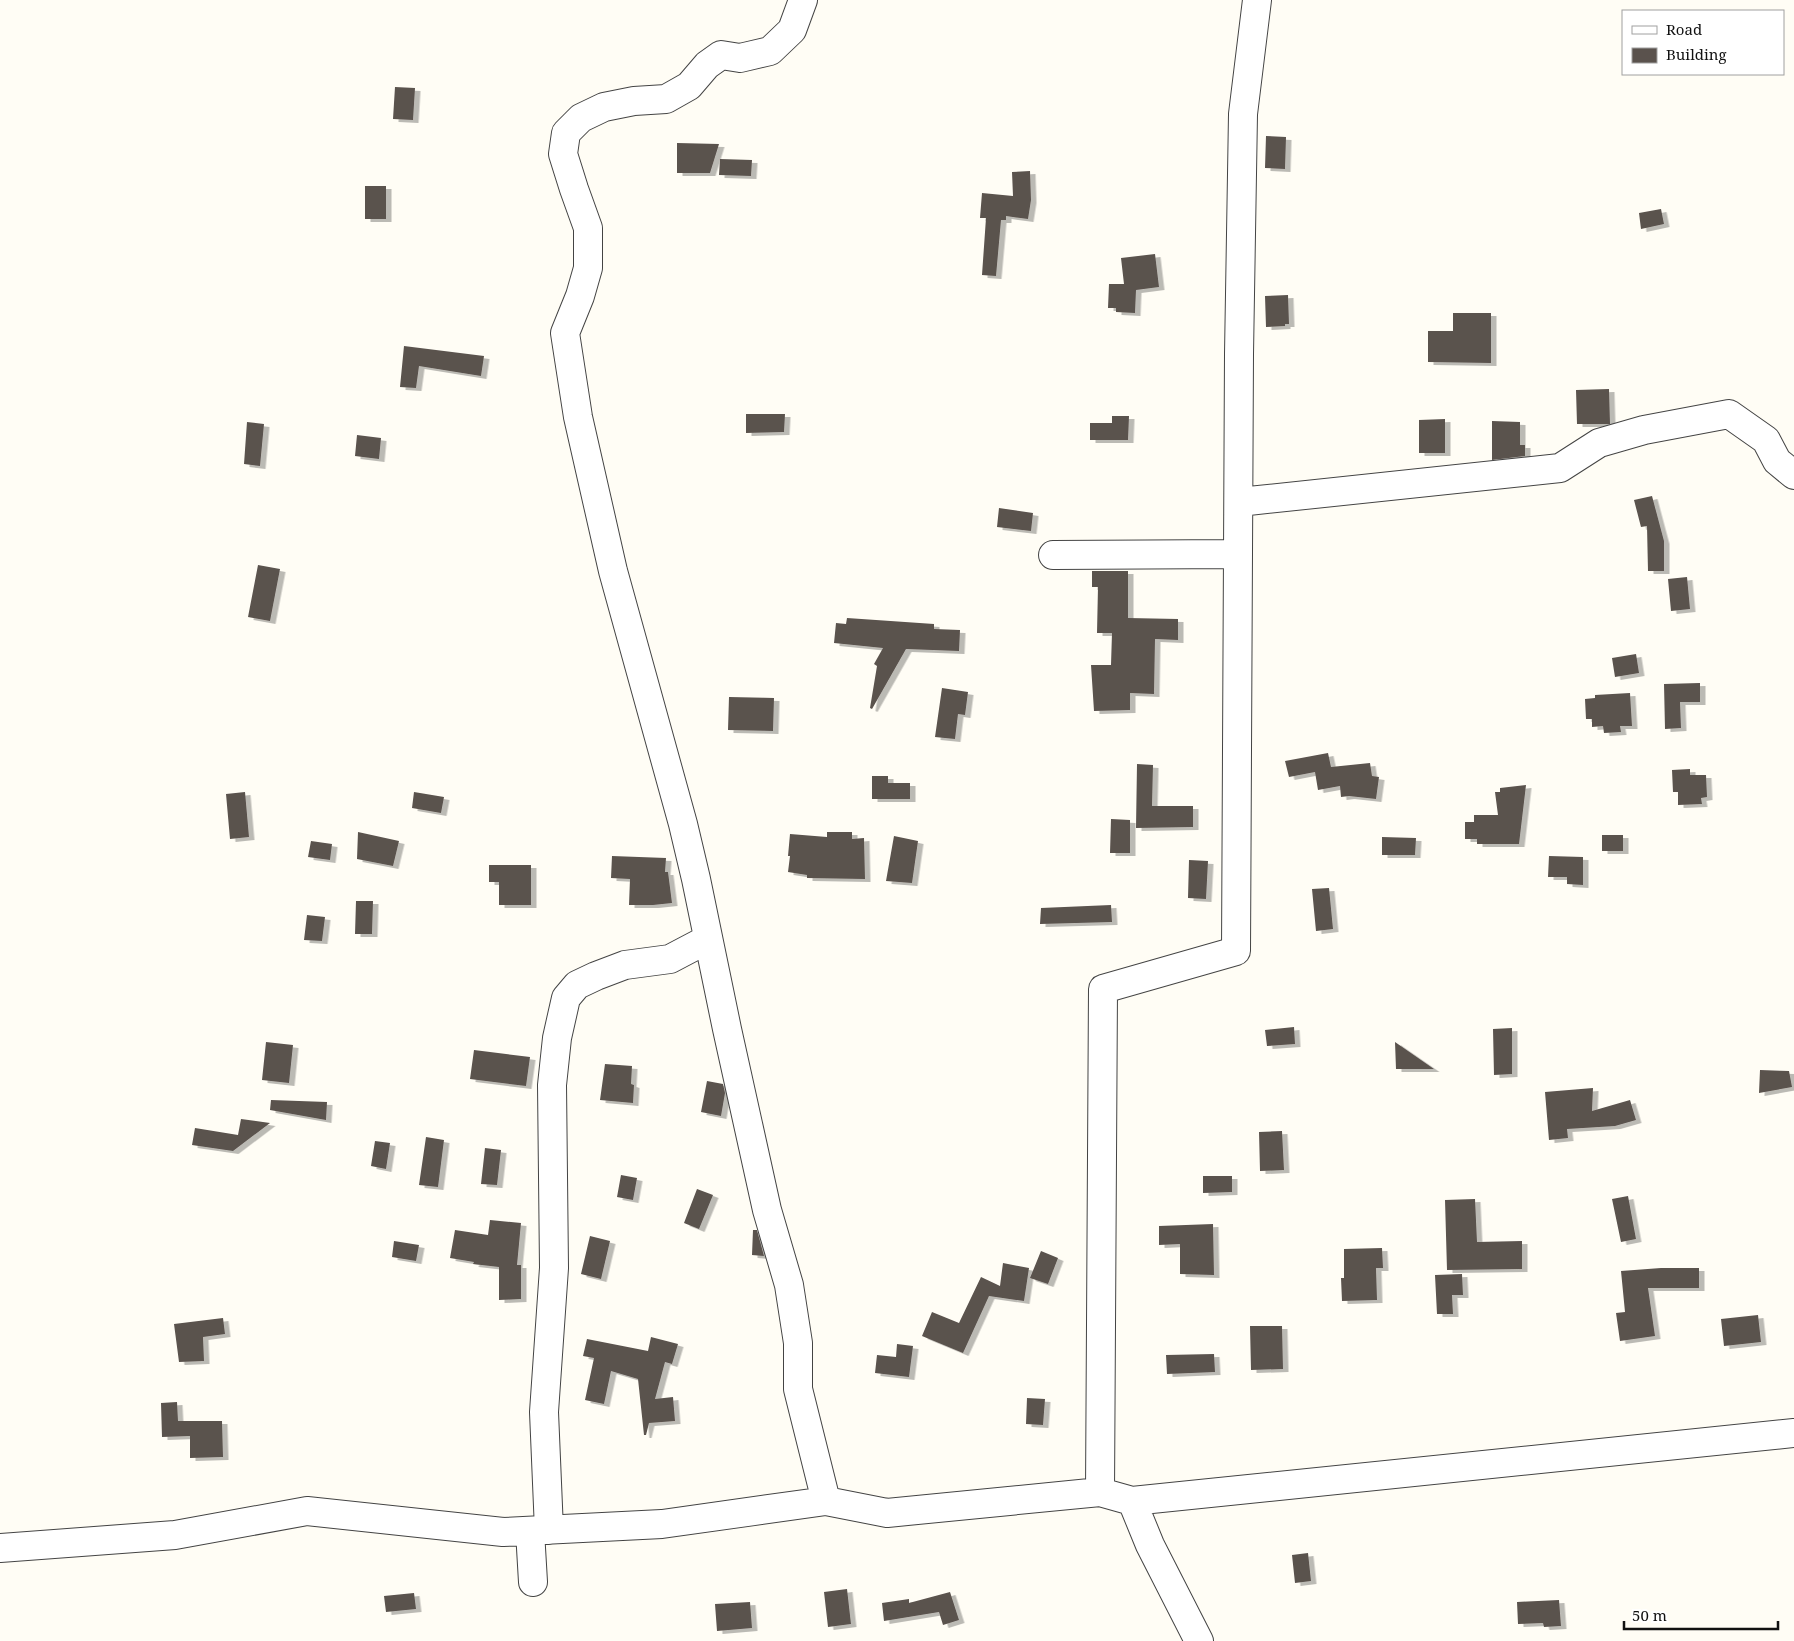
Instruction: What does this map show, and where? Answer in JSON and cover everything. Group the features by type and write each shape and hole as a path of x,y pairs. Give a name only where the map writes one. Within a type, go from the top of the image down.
{"street":[{"path":"803,0 792,30 770,51 740,58 721,55 707,65 689,86 666,99 634,101 604,107 581,118 566,134 563,154 588,228 588,268 580,296 565,334 578,417 613,571 683,824 767,1210 789,1285 798,1343 798,1389 826,1501"},
{"path":"1100,1492 1103,988 1236,951 1243,114 1257,0"},
{"path":"1239,502 1560,468 1599,443 1644,430 1728,414 1766,440 1777,461 1794,475"},
{"path":"1053,555 1238,554"},
{"path":"533,1582 539,1531 544,1412 554,1268 552,1085 557,1038 566,998 576,985 596,976 625,965 670,958 708,939"},
{"path":"0,1548 175,1536 307,1511 503,1532 662,1524 826,1501 887,1513 1100,1492 1132,1501 1794,1433"},
{"path":"1132,1501 1150,1545 1199,1641"}],"building":[{"path":"395,87 415,88 413,120 393,119"},
{"path":"1266,136 1286,137 1285,169 1265,168"},
{"path":"677,143 719,144 710,173 677,173"},
{"path":"720,159 752,160 751,176 719,175"},
{"path":"1030,171 1031,200 1028,219 1006,216 1006,220 1001,220 996,276 982,275 986,218 980,218 982,193 1013,196 1012,172"},
{"path":"365,186 386,186 386,219 365,219"},
{"path":"1661,209 1664,224 1641,229 1639,213"},
{"path":"1155,254 1159,287 1136,290 1135,313 1116,312 1116,308 1108,308 1109,284 1124,284 1121,258"},
{"path":"1288,295 1289,324 1266,327 1265,296"},
{"path":"1453,313 1491,313 1491,363 1428,362 1428,331 1453,331"},
{"path":"404,346 484,356 481,376 419,366 416,388 400,387"},
{"path":"1609,389 1610,424 1577,424 1576,390"},
{"path":"746,414 785,414 784,432 746,433"},
{"path":"1112,416 1129,416 1128,440 1090,440 1090,423 1112,423"},
{"path":"1445,419 1445,453 1419,453 1419,420"},
{"path":"1492,421 1520,422 1520,445 1525,445 1525,456 1492,460"},
{"path":"247,422 264,424 260,466 244,464"},
{"path":"357,435 381,438 379,459 355,456"},
{"path":"1652,496 1664,541 1664,571 1648,571 1647,526 1641,527 1634,500"},
{"path":"999,508 1033,513 1031,531 997,527"},
{"path":"258,565 280,569 270,621 248,617"},
{"path":"1092,571 1128,571 1128,618 1178,619 1178,640 1155,639 1154,694 1130,693 1130,710 1094,711 1091,665 1111,665 1112,633 1097,633 1098,587 1092,587"},
{"path":"1687,577 1690,609 1671,611 1668,579"},
{"path":"847,618 934,624 934,629 960,630 959,651 906,649 872,709 870,708 877,666 874,664 883,648 834,643 836,623 846,624"},
{"path":"1636,654 1639,673 1615,677 1612,658"},
{"path":"1700,683 1700,702 1680,702 1681,728 1665,729 1664,684"},
{"path":"942,688 968,692 965,715 958,714 955,739 935,737"},
{"path":"1630,693 1632,726 1620,726 1621,732 1604,733 1603,726 1592,727 1592,719 1586,719 1585,699 1595,698 1595,695"},
{"path":"729,697 774,698 773,731 728,730"},
{"path":"1328,753 1331,767 1370,763 1372,776 1379,777 1376,799 1341,797 1340,786 1318,790 1315,772 1289,777 1285,761"},
{"path":"1137,764 1153,765 1152,806 1193,806 1193,827 1136,828"},
{"path":"1690,769 1690,775 1706,775 1707,797 1701,798 1702,804 1678,805 1678,792 1673,792 1672,770"},
{"path":"872,776 888,776 888,783 910,783 910,799 872,799"},
{"path":"1526,785 1519,844 1477,844 1477,839 1465,839 1465,822 1474,822 1474,815 1498,815 1495,792 1500,792 1500,788"},
{"path":"245,792 249,837 230,839 226,794"},
{"path":"414,792 444,797 441,813 412,808"},
{"path":"1111,819 1130,820 1130,853 1110,853"},
{"path":"358,832 399,841 393,866 357,859"},
{"path":"827,832 852,832 852,839 864,838 865,879 807,878 807,875 788,872 790,834 827,837"},
{"path":"1602,835 1623,835 1623,851 1602,851"},
{"path":"894,836 918,841 912,883 886,881"},
{"path":"1382,837 1416,838 1415,855 1382,855"},
{"path":"311,841 332,844 330,860 308,857"},
{"path":"612,856 666,858 665,872 668,872 672,903 629,905 630,879 611,878"},
{"path":"1549,856 1583,857 1583,885 1567,884 1567,877 1548,877"},
{"path":"1189,860 1208,861 1206,899 1188,898"},
{"path":"489,865 531,865 531,905 499,905 499,882 489,882"},
{"path":"1329,888 1333,929 1316,931 1312,889"},
{"path":"356,901 373,901 372,934 355,934"},
{"path":"1111,905 1112,922 1040,924 1041,908"},
{"path":"307,915 325,917 322,941 304,940"},
{"path":"1294,1027 1295,1044 1267,1046 1265,1030"},
{"path":"1512,1028 1512,1074 1494,1075 1493,1029"},
{"path":"266,1042 293,1045 289,1083 262,1080"},
{"path":"1395,1042 1434,1069 1396,1069"},
{"path":"474,1050 530,1057 526,1086 470,1079"},
{"path":"605,1064 632,1066 633,1103 600,1100"},
{"path":"1760,1070 1789,1071 1792,1087 1759,1093"},
{"path":"707,1081 723,1084 725,1093 721,1116 701,1112"},
{"path":"1593,1088 1592,1111 1630,1100 1636,1120 1615,1126 1567,1129 1568,1138 1549,1140 1545,1092"},
{"path":"271,1100 327,1102 326,1120 270,1110"},
{"path":"241,1119 270,1123 233,1151 192,1145 195,1128 238,1135"},
{"path":"1282,1131 1284,1170 1260,1171 1259,1132"},
{"path":"426,1137 444,1140 438,1187 419,1185"},
{"path":"375,1141 390,1143 386,1169 371,1166"},
{"path":"485,1148 501,1150 497,1185 481,1184"},
{"path":"621,1175 637,1178 633,1200 617,1197"},
{"path":"1203,1176 1232,1176 1232,1192 1203,1193"},
{"path":"697,1189 713,1195 699,1229 684,1223"},
{"path":"1628,1196 1636,1239 1621,1242 1612,1199"},
{"path":"1475,1199 1477,1242 1522,1241 1522,1269 1447,1270 1445,1200"},
{"path":"490,1220 521,1223 517,1265 521,1265 521,1299 499,1300 499,1267 473,1264 474,1262 450,1258 455,1230 488,1235"},
{"path":"1213,1224 1214,1275 1180,1274 1180,1244 1159,1245 1159,1226"},
{"path":"753,1230 757,1230 764,1256 752,1255"},
{"path":"590,1236 610,1241 601,1279 581,1274"},
{"path":"394,1241 419,1245 416,1261 392,1257"},
{"path":"1382,1248 1383,1268 1376,1268 1377,1300 1342,1301 1341,1278 1344,1278 1344,1249"},
{"path":"1041,1251 1058,1258 1048,1284 1030,1278"},
{"path":"1003,1263 1029,1268 1024,1301 989,1296 963,1353 922,1336 932,1312 959,1323 981,1277 1000,1286"},
{"path":"1699,1268 1699,1288 1648,1288 1655,1336 1620,1341 1616,1313 1625,1312 1621,1271"},
{"path":"1462,1274 1463,1295 1452,1295 1453,1314 1437,1314 1435,1275"},
{"path":"1758,1315 1761,1342 1724,1346 1721,1319"},
{"path":"223,1318 225,1334 203,1337 204,1361 179,1362 174,1324"},
{"path":"1250,1326 1282,1326 1283,1369 1251,1370"},
{"path":"651,1337 678,1344 672,1364 665,1362 655,1399 673,1397 675,1421 649,1423 646,1435 644,1435 638,1379 611,1371 604,1404 585,1400 594,1358 583,1356 587,1339 648,1351"},
{"path":"897,1344 913,1346 909,1377 875,1373 877,1355 896,1357"},
{"path":"1214,1354 1215,1372 1167,1374 1166,1355"},
{"path":"1027,1398 1045,1399 1043,1425 1026,1424"},
{"path":"177,1402 178,1421 222,1421 223,1457 190,1458 190,1436 162,1437 161,1403"},
{"path":"1308,1553 1311,1581 1295,1583 1292,1555"},
{"path":"847,1589 851,1624 828,1627 824,1592"},
{"path":"950,1592 959,1620 943,1625 939,1612 884,1621 882,1603 909,1599 909,1603"},
{"path":"414,1593 416,1609 386,1612 384,1596"},
{"path":"1559,1600 1561,1626 1544,1627 1543,1623 1518,1624 1517,1602"},
{"path":"750,1602 752,1628 717,1631 715,1604"}]}
